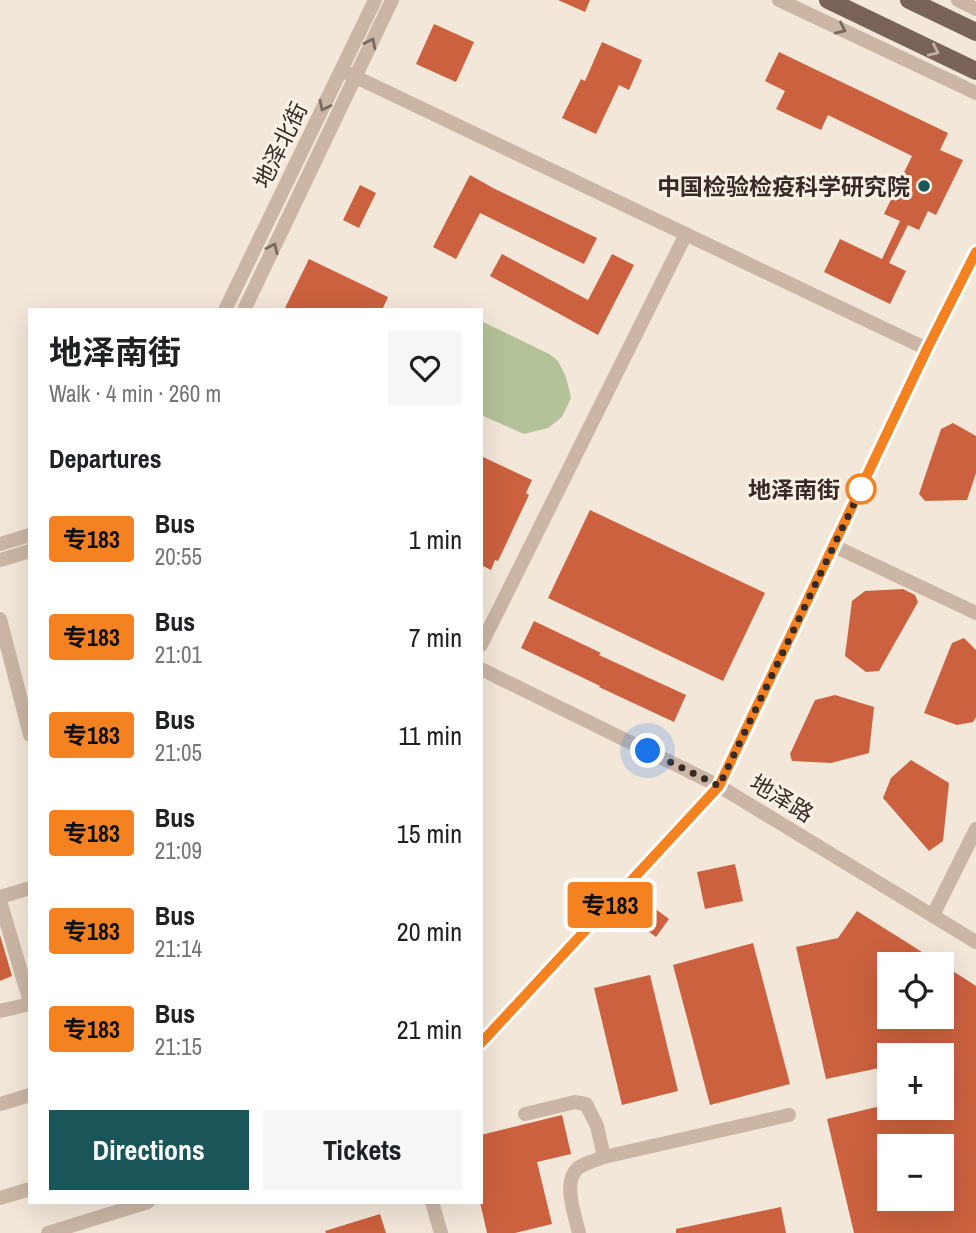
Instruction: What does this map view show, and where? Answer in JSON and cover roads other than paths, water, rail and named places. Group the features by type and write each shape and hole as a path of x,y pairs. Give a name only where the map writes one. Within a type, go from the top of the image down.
{"main road":[{"path":"828,0 976,71"},
{"path":"909,0 976,33"}],"street":[{"name":"地泽北街","path":"226,308 348,73 392,0"},
{"path":"779,0 976,93"},
{"path":"958,0 976,9"},
{"name":"地泽北街","path":"245,308 348,73 369,2"},
{"path":"875,23 905,59"},
{"path":"348,73 927,349"},
{"path":"483,641 686,234"},
{"path":"483,1041 719,786 976,252"},
{"path":"0,544 28,536"},
{"path":"834,546 976,613"},
{"path":"0,560 28,552"},
{"path":"0,619 28,727"},
{"name":"地泽路","path":"483,670 719,786 976,942"},
{"path":"933,915 976,829"},
{"path":"28,889 0,899 28,996"},
{"path":"0,1011 28,1004"},
{"path":"0,1104 28,1096"},
{"path":"525,1114 575,1102 586,1104 597,1126 604,1157"},
{"path":"579,1233 569,1189 571,1177 578,1167 604,1157 789,1115"},
{"path":"0,1198 28,1190"},
{"path":"48,1233 142,1204"},
{"path":"433,1204 441,1233"}],"place":[{"name":"中国检验检疫科学研究院","path":"924,186"},
{"name":"地泽南街","path":"861,489"}]}
